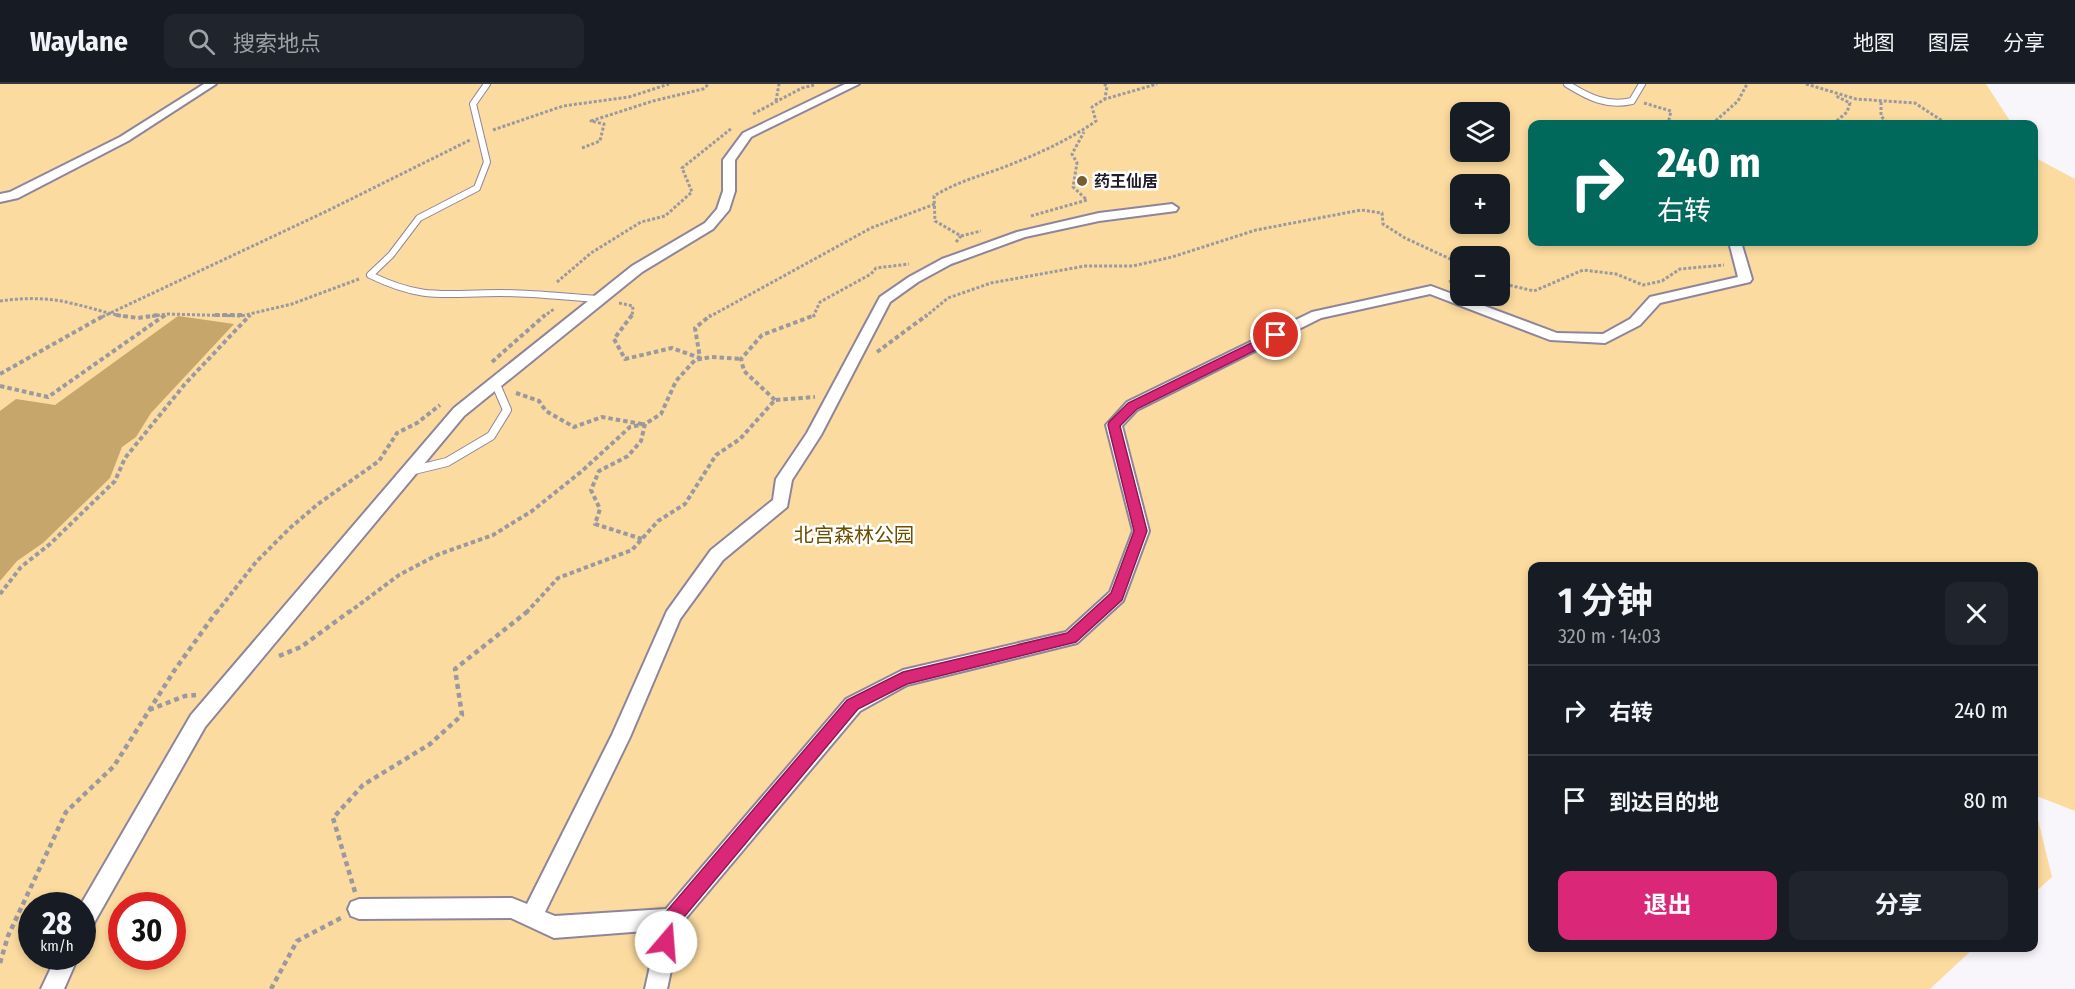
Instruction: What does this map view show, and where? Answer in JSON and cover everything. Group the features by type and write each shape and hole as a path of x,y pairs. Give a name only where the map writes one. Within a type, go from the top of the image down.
{"street":[{"path":"0,198 14,195 124,139 211,84"},
{"path":"96,899 198,722 459,412 637,269 709,226 723,210 729,191 729,160 747,135 782,116 854,84"},
{"path":"532,917 620,737 673,616 717,555 781,503 784,479 834,395 885,300 903,284 964,255 1021,234 1084,218 1172,208"},
{"path":"656,989 671,919 853,705 903,678 1071,638 1117,596 1141,531 1114,425 1132,406 1317,315 1431,290 1555,337 1605,339 1635,322 1655,300 1745,279 1736,246"},
{"path":"359,909 512,908 554,927 671,919"},
{"path":"52,989 61,970"}],"lane":[{"path":"487,84 473,104 487,162 477,188 419,218 391,255 370,275 399,289 433,296 501,293 597,299"},
{"path":"1567,84 1591,99 1618,105 1632,101 1642,84"},
{"path":"407,472 447,462 491,436 507,410 496,384"}],"path":[{"path":"0,374 46,345 106,314 352,200 481,135 563,106 629,96 669,84"},
{"path":"582,148 600,141 603,132 604,124 591,121 653,100 703,89 710,84"},
{"path":"779,84 776,100 782,116"},
{"path":"745,119 776,100 802,88 819,84"},
{"path":"1104,84 1107,86 1105,99"},
{"path":"964,255 951,246 961,236 934,220 934,196 953,182 1000,169 1070,140 1096,121 1092,107 1105,99 1157,84"},
{"path":"1717,120 1743,95 1747,84"},
{"path":"1806,84 1850,103 1847,112 1838,120"},
{"path":"1830,93 1881,102 1915,103 1941,120"},
{"path":"1632,101 1671,111 1669,120"},
{"path":"1881,102 1881,116 1884,120"},
{"path":"540,296 591,253 641,222 665,216 692,192 682,168 699,152 736,126"},
{"path":"1021,234 1020,224 1035,214 1087,200 1073,187 1077,163 1072,154 1086,128"},
{"path":"700,358 695,328 710,316 871,228 934,204"},
{"path":"848,369 895,341 948,298 991,283 1084,267 1133,266 1172,257 1256,230 1360,210 1382,213 1383,224 1404,238 1450,259"},
{"path":"741,359 762,335 815,316 820,302 871,274 876,268 918,263"},
{"path":"1510,286 1534,291 1583,270 1616,274 1642,285 1662,281 1680,269 1741,263"},
{"path":"0,301 23,298 68,302 106,314 138,318 167,314 241,316 292,304 370,275"},
{"path":"485,370 532,324 572,298"},
{"path":"597,299 633,306 632,318 614,339 626,359 672,348 700,358 741,359"},
{"path":"0,386 48,397 167,314"},
{"path":"0,594 21,567 50,544 115,481 124,458 135,448 186,384 252,314"},
{"path":"270,660 301,647 399,575 437,555 493,535 512,523 582,471 630,427 645,424 661,414 666,397 686,367 700,358"},
{"path":"741,359 744,371 775,400"},
{"path":"496,384 538,401 546,411 574,428 602,417 645,424"},
{"path":"271,989 297,941 359,909 348,862 333,818 363,785 430,744 462,715 454,669 531,609 558,578 605,558 632,550 658,521 685,504 716,455 740,439 775,400 834,395"},
{"path":"0,963 8,936 66,812 114,766 148,711 219,608 256,562 318,504 379,461 398,434 417,423 446,400"},
{"path":"642,539 595,524 600,509 591,490 600,471 628,456 641,441 645,424"},
{"path":"148,711 185,696 222,693"}],"green space":[{"name":"北宫森林公园","path":"0,84 1986,84 2009,120 1528,120 1528,246 2038,246 2038,159 2075,179 2075,811 2038,797 2038,562 1528,562 1528,952 1970,952 1930,989 0,989"},
{"path":"2038,819 2052,877 2038,889"}],"shaded area":[{"path":"178,316 234,324 151,413 136,437 122,447 110,478 43,543 17,561 0,581 0,411 16,399 55,405"}],"place":[{"name":"药王仙居","path":"1082,181"}],"route":[{"path":"666,942 671,919 853,705 903,678 1071,638 1117,596 1141,531 1114,425 1132,406 1276,335"}]}
